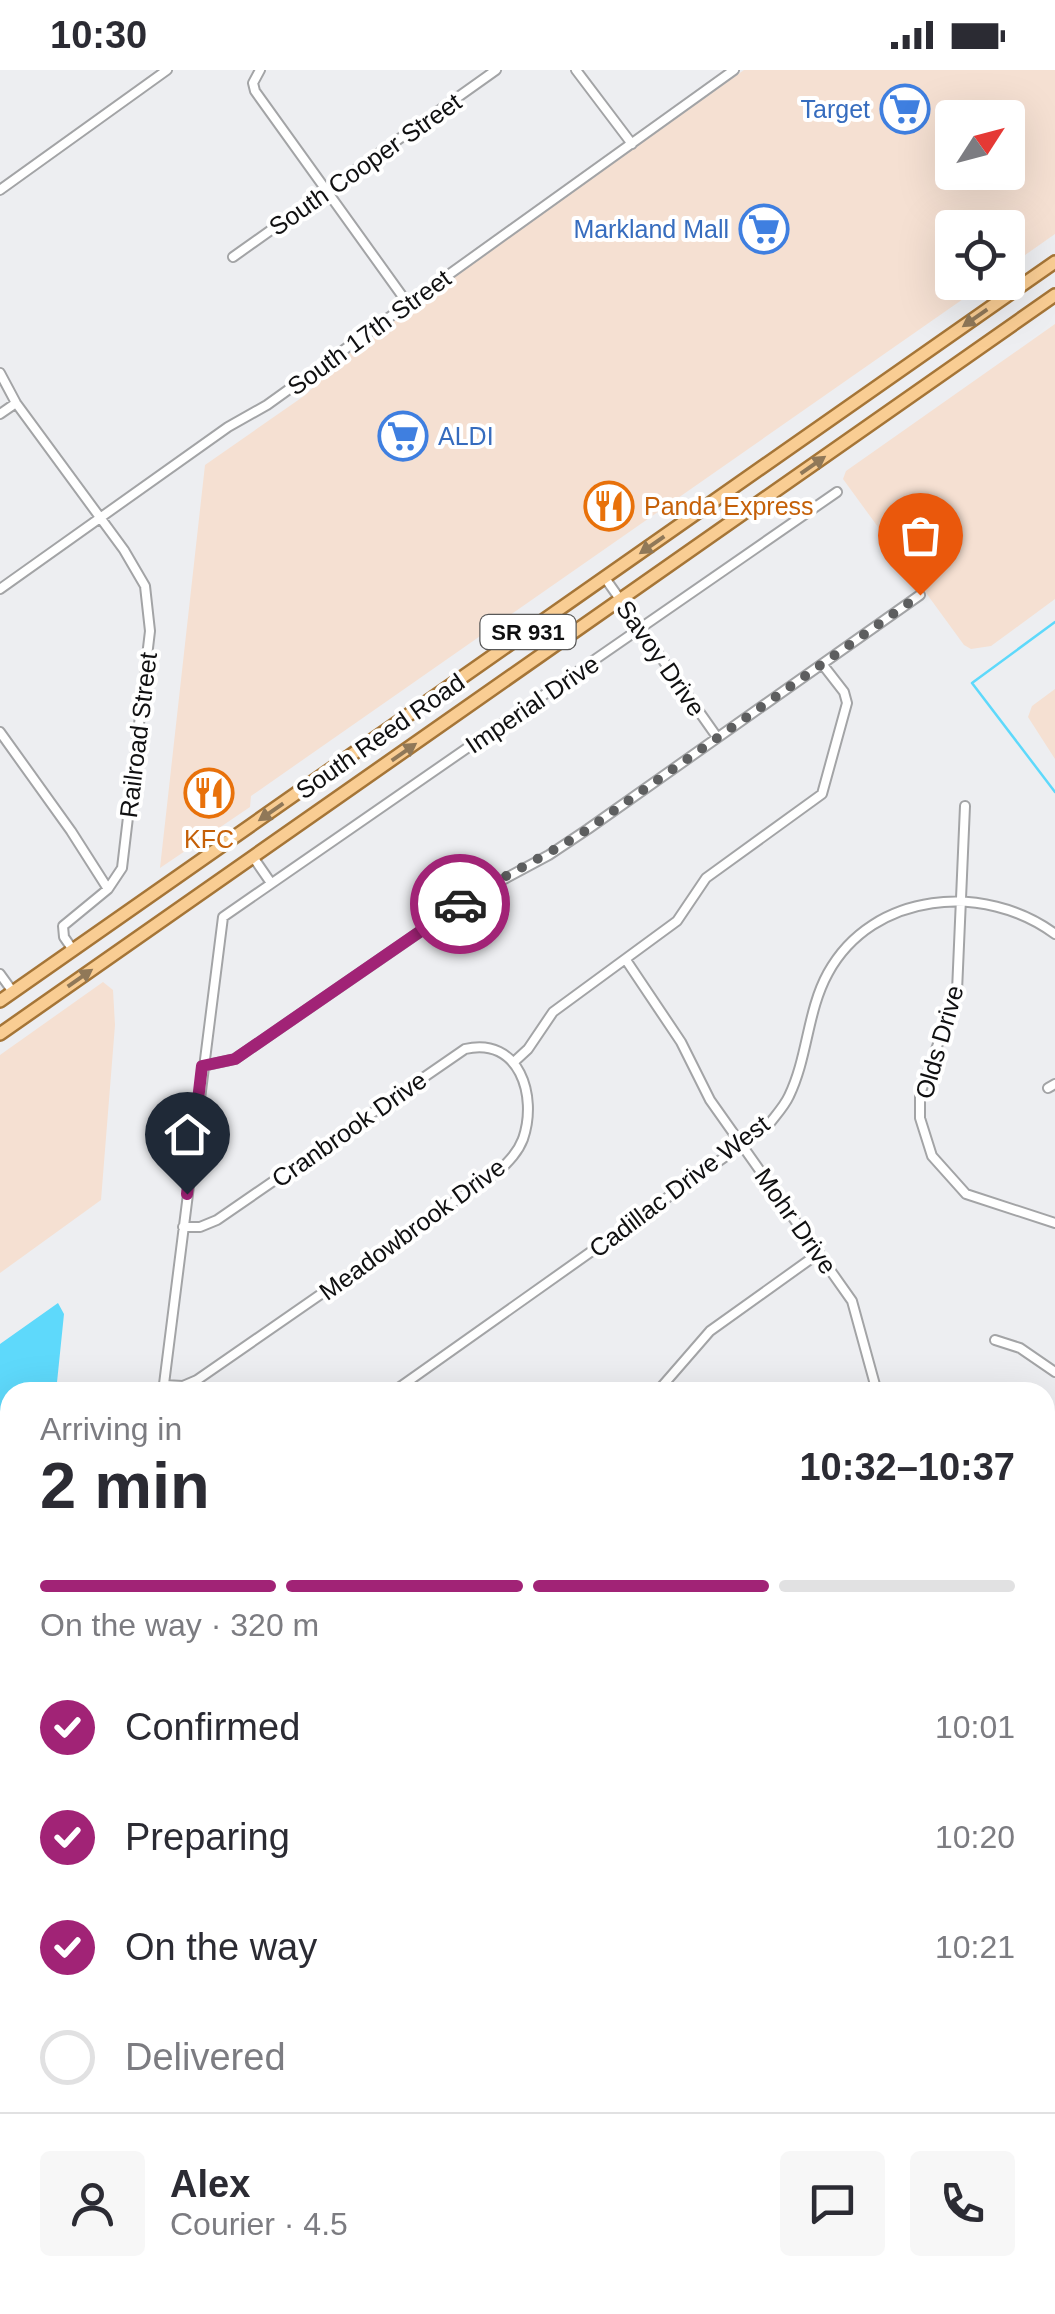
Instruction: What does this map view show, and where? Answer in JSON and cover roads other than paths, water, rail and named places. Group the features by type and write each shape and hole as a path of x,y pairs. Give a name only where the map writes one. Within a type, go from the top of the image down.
{"main road":[{"name":"South Reed Road","path":"0,1002 1055,262"},
{"name":"South Reed Road","path":"0,1034 1055,295"}],"street":[{"path":"0,190 167,70"},
{"path":"260,70 254,83 264,106 408,304"},
{"name":"South Cooper Street","path":"233,257 496,70"},
{"path":"576,70 632,144"},
{"name":"South 17th Street","path":"0,588 228,428 267,406 734,70"},
{"path":"0,373 16,402 100,518"},
{"path":"0,414 16,402"},
{"name":"Imperial Drive","path":"202,1066 219,929 226,915 837,492"},
{"name":"Railroad Street","path":"100,518 142,578 150,619 122,868 108,889"},
{"name":"Savoy Drive","path":"605,578 717,737"},
{"path":"165,1382 202,1066 235,1059 469,898 549,855 920,595"},
{"path":"515,1061 553,1012 677,921 706,878 812,804 826,788 847,703 844,692 823,665"},
{"path":"0,732 108,889 63,926 64,937 73,950"},
{"name":"Olds Drive","path":"965,806 957,991 920,1094 920,1118 926,1144 945,1174 966,1194 1055,1223"},
{"path":"253,857 271,883"},
{"name":"Cadillac Drive West","path":"415,1382 767,1127 787,1100 818,995 830,970 866,930 899,911 926,903 960,900 998,906 1055,934"},
{"name":"Mohr Drive","path":"626,960 681,1042 710,1100 852,1301 875,1382"},
{"path":"0,974 13,992"},
{"name":"Cranbrook Drive","path":"183,1227 218,1220 465,1049 490,1047 515,1061"},
{"name":"Meadowbrook Drive","path":"192,1382 500,1170 514,1156 526,1126 523,1077 515,1061"},
{"path":"666,1382 710,1331 819,1253"},
{"path":"995,1340 1020,1348 1055,1372"}],"water":[{"path":"58,1303 64,1314 57,1382 0,1382 0,1344"}],"waterway":[{"path":"1055,622 972,683 1055,792"}],"place":[{"name":"Target","path":"905,109"},
{"name":"Markland Mall","path":"764,229"},
{"name":"ALDI","path":"403,436"},
{"name":"Panda Express","path":"609,506"},
{"name":"KFC","path":"209,793"}]}
